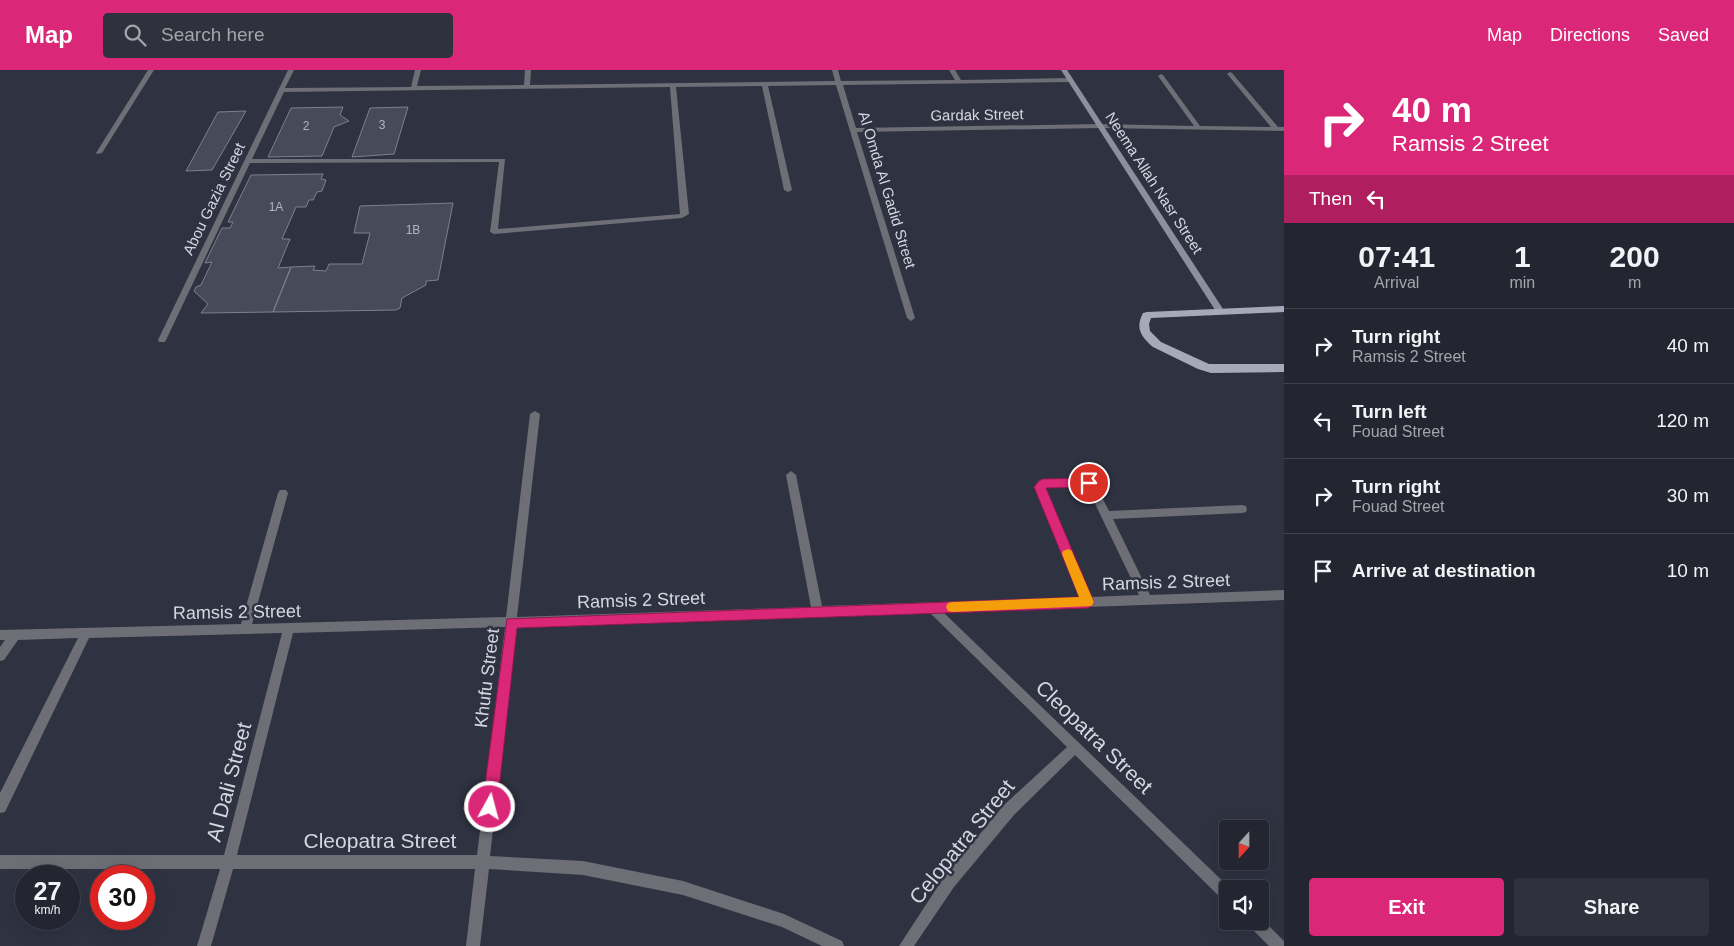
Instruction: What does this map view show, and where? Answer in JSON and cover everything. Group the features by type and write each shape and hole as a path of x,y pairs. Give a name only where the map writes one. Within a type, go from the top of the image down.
{"main road":[{"path":"1284,309 1147,315 1143,321 1144,328 1155,344 1212,369 1284,368"}],"street":[{"path":"99,153 151,70"},
{"name":"Abou Gazia Street","path":"162,340 291,70"},
{"path":"414,88 418,70"},
{"path":"527,86 528,70"},
{"name":"Al Omda Al Gadid Street","path":"836,70 912,318"},
{"path":"952,70 959,81"},
{"name":"Neema Allah Nasr Street","path":"1064,70 1220,311"},
{"path":"1230,74 1276,128"},
{"path":"1161,76 1198,127"},
{"path":"282,90 1070,80"},
{"path":"764,84 788,190"},
{"path":"248,161 503,160 494,232 682,216 685,214 673,85"},
{"name":"Gardak Street","path":"855,130 1100,126 1284,129"},
{"name":"Khufu Street","path":"473,946 535,414"},
{"path":"791,474 818,612"},
{"path":"1088,602 1040,486 1042,484 1090,483 1147,600"},
{"path":"244,629 283,493"},
{"path":"1106,515 1242,509"},
{"name":"Ramsis 2 Street","path":"0,634 511,622 1284,595"},
{"name":"Cleopatra Street","path":"932,608 1219,886"},
{"name":"Al Dali Street","path":"204,946 229,861 289,628"},
{"path":"0,807 86,632"},
{"path":"0,656 16,634"},
{"name":"Celopatra Street","path":"906,946 949,882 1010,810 1075,747"},
{"name":"Cleopatra Street","path":"0,862 483,862 583,868 683,888 784,921 837,946"},
{"path":"1263,930 1280,946"}],"building":[{"path":"343,107 340,115 349,121 334,127 322,156 268,157 291,108"},
{"path":"408,107 394,154 352,157 370,108"},
{"path":"246,111 212,170 186,171 218,112"},
{"path":"323,174 321,179 326,180 322,191 317,192 313,200 309,200 306,207 296,207 282,239 290,239 278,268 291,267 273,312 201,313 208,304 194,291 196,287 201,285 212,262 205,263 222,228 230,228 233,222 228,222 251,175"},
{"path":"453,203 438,280 426,281 426,285 402,298 400,308 396,310 273,312 291,267 315,266 313,270 326,271 329,264 362,264 370,233 354,233 360,206"}],"slow traffic":[{"path":"952,607 1088,602 1068,554"}],"route":[{"path":"490,807 511,622 1088,602 1039,487 1042,484 1089,483"}]}
